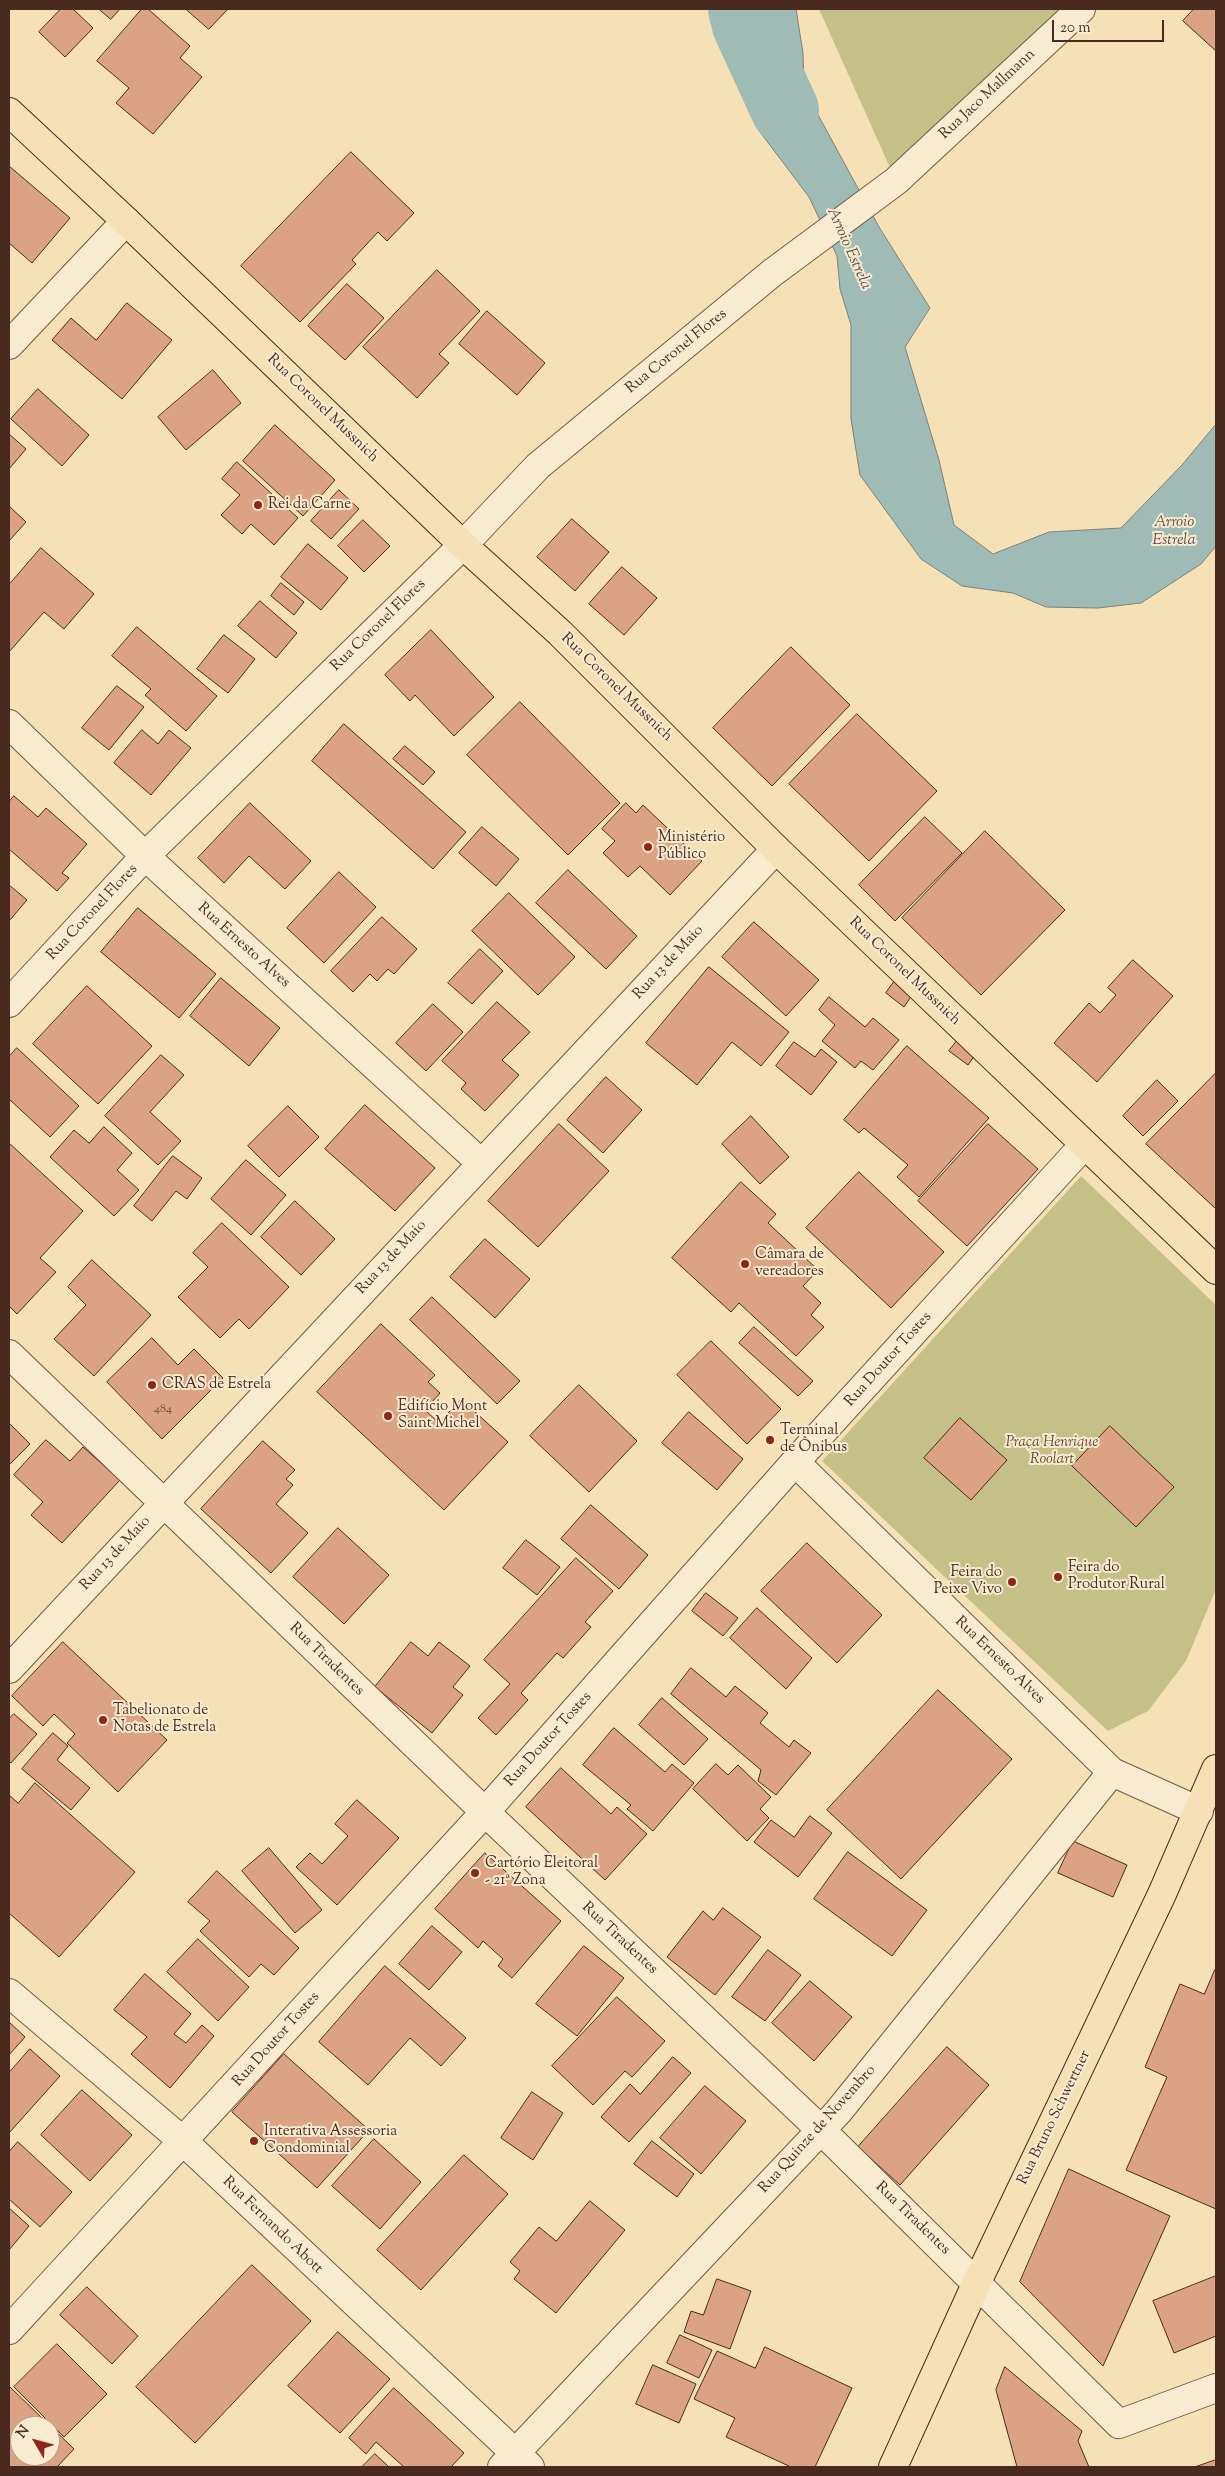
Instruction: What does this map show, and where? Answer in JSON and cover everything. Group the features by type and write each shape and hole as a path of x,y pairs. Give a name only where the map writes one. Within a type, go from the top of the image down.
{"main road":[{"name":"Rua Coronel Mussnich","path":"9,112 126,221 463,545 560,633 776,848 1216,1270"},
{"name":"Rua Bruno Schwertner","path":"893,2467 977,2282 1199,1812 1216,1768"}],"street":[{"name":"Rua Jaco Mallmann","path":"772,273 896,181 1080,9"},
{"path":"9,346 126,221"},
{"name":"Rua Coronel Flores","path":"9,1003 145,856 463,545 538,466 772,273"},
{"name":"Rua Ernesto Alves","path":"9,724 145,856 481,1163"},
{"name":"Rua 13 de Maio","path":"9,1669 776,848"},
{"name":"Rua Doutor Tostes","path":"9,2330 184,2142 485,1812 795,1462 1084,1145"},
{"name":"Rua Tiradentes","path":"9,1354 485,1812 822,2131 1119,2424 1216,2388"},
{"name":"Rua Ernesto Alves","path":"795,1462 1112,1772 1199,1812"},
{"name":"Rua Quinze de Novembro","path":"515,2462 822,2131 1112,1772"},
{"name":"Rua Fernando Abott","path":"9,1992 184,2142 380,2329 515,2462"}],"green space":[{"path":"819,9 1081,9 896,181"},
{"name":"Praça Henrique Roolart","path":"1081,1176 1216,1305 1216,1589 1186,1661 1148,1711 1108,1731 822,1461"}],"water":[{"name":"Arroio Estrela","path":"749,9 796,9 803,53 804,89 879,227 930,308 905,347 939,460 954,525 993,554 1049,532 1121,528 1182,465 1216,424 1216,546 1201,564 1141,603 1098,608 1046,607 1013,593 962,586 921,559 860,475 851,419 851,325 840,289 837,256 809,197 760,132 743,45"}],"building":[{"path":"61,9 73,9 93,28 65,57 39,32"},
{"path":"99,9 120,9 111,19"},
{"path":"142,9 148,9 190,46 180,58 202,77 153,134 116,103 129,88 97,61"},
{"path":"186,9 228,9 209,29"},
{"path":"1194,9 1216,9 1216,51 1183,21"},
{"path":"351,152 414,213 387,241 378,232 352,260 356,264 300,322 241,266"},
{"path":"9,166 70,218 32,263 9,243"},
{"path":"437,270 480,311 439,354 449,363 417,398 363,347"},
{"path":"347,284 384,318 345,360 308,326"},
{"path":"127,303 172,340 122,399 52,340 71,318 96,340"},
{"path":"487,311 545,363 517,395 459,344"},
{"path":"213,370 241,403 186,450 158,417"},
{"path":"38,389 89,435 62,466 11,419"},
{"path":"275,425 335,480 303,516 243,461"},
{"path":"9,434 26,449 9,469"},
{"name":"Rei da Carne","path":"237,462 298,518 274,545 251,524 242,534 221,515 240,495 222,479"},
{"path":"339,490 359,509 331,539 311,521"},
{"path":"10,507 26,522 9,541 9,509"},
{"path":"572,519 609,552 575,591 537,557"},
{"path":"363,520 390,546 364,572 338,546"},
{"path":"308,544 348,578 321,610 281,577"},
{"path":"41,548 94,594 64,629 44,612 9,652 9,585"},
{"path":"622,567 657,598 624,635 589,604"},
{"path":"281,583 304,602 294,615 271,596"},
{"path":"260,601 297,633 276,658 238,626"},
{"path":"137,627 217,696 186,731 145,695 151,689 112,656"},
{"path":"431,630 494,697 454,736 415,695 410,701 385,675"},
{"path":"224,635 255,659 228,693 197,669"},
{"path":"791,647 850,705 772,786 713,728"},
{"path":"117,686 144,707 109,750 82,728"},
{"path":"520,702 620,803 568,855 467,755"},
{"path":"857,714 937,791 869,861 789,784"},
{"path":"344,724 466,832 433,869 312,761"},
{"path":"142,730 158,744 169,730 191,748 151,795 114,763"},
{"path":"405,746 435,772 423,785 393,759"},
{"path":"14,796 38,817 46,808 87,844 62,873 69,878 57,891 9,849 9,802"},
{"path":"250,803 311,861 285,889 249,856 224,883 198,858"},
{"name":"Ministério Público","path":"626,803 636,813 643,805 702,861 670,895 640,866 628,877 603,853 615,841 602,829"},
{"path":"925,817 962,853 895,921 859,885"},
{"path":"482,827 519,859 496,886 459,853"},
{"path":"985,831 1065,910 981,995 902,918"},
{"path":"568,870 637,936 606,969 536,903"},
{"path":"339,872 376,907 324,963 287,928"},
{"path":"9,885 27,900 9,921"},
{"path":"509,893 575,957 538,995 472,931"},
{"path":"138,908 216,974 179,1018 101,952"},
{"path":"382,917 417,949 394,974 388,969 377,981 370,974 353,992 331,971"},
{"path":"754,922 819,980 786,1016 722,957"},
{"path":"480,949 503,971 472,1004 448,983"},
{"path":"1133,960 1173,996 1097,1082 1054,1043 1089,1003 1100,1013 1116,995 1108,988"},
{"path":"709,967 789,1032 761,1066 732,1042 697,1085 646,1043"},
{"path":"221,978 280,1028 249,1066 190,1016"},
{"path":"894,982 912,995 904,1007 886,993"},
{"path":"87,986 152,1046 98,1104 33,1044"},
{"path":"829,997 865,1027 873,1018 899,1040 873,1070 861,1061 855,1068 822,1041 835,1025 819,1010"},
{"path":"497,1002 530,1032 502,1060 519,1075 485,1111 461,1089 466,1083 442,1061"},
{"path":"433,1004 463,1032 426,1071 396,1043"},
{"path":"957,1041 975,1055 968,1065 949,1051"},
{"path":"794,1042 815,1057 821,1049 837,1062 811,1095 776,1066"},
{"path":"907,1046 989,1118 919,1197 897,1177 908,1165 864,1128 859,1133 844,1120"},
{"path":"17,1048 79,1106 50,1137 9,1099 9,1057"},
{"path":"161,1055 184,1075 150,1112 181,1141 158,1165 105,1116"},
{"path":"1216,1073 1216,1209 1146,1144"},
{"path":"606,1077 642,1110 603,1153 567,1120"},
{"path":"1157,1080 1178,1101 1143,1136 1123,1116"},
{"path":"365,1105 435,1168 395,1211 325,1149"},
{"path":"288,1106 319,1137 279,1177 248,1146"},
{"path":"751,1116 789,1157 760,1184 722,1144"},
{"path":"559,1124 609,1171 538,1247 488,1201"},
{"path":"988,1124 1038,1169 967,1246 918,1201"},
{"path":"104,1127 132,1153 117,1170 139,1190 114,1216 50,1157 74,1130 89,1143"},
{"path":"9,1143 83,1211 40,1258 56,1272 17,1314 9,1306"},
{"path":"173,1156 202,1178 187,1199 176,1191 152,1221 134,1206"},
{"path":"246,1160 286,1195 251,1235 211,1199"},
{"path":"859,1172 944,1252 891,1308 806,1228"},
{"name":"Câmara de vereadores","path":"741,1182 776,1214 768,1223 818,1270 803,1286 821,1303 811,1315 824,1327 796,1356 739,1303 731,1312 672,1258"},
{"path":"295,1201 335,1239 301,1275 261,1237"},
{"path":"222,1223 289,1287 249,1329 239,1319 220,1338 178,1297 208,1267 193,1253"},
{"path":"485,1239 530,1279 495,1318 450,1277"},
{"path":"92,1260 151,1315 94,1376 54,1339 86,1305 68,1287"},
{"path":"432,1297 520,1381 497,1404 410,1320"},
{"name":"Edifício Mont Saint Michel","path":"381,1324 435,1375 428,1382 440,1393 425,1410 439,1423 461,1399 508,1442 444,1510 317,1392"},
{"path":"754,1327 813,1381 798,1396 739,1343"},
{"name":"CRAS de Estrela","path":"152,1338 178,1365 194,1349 223,1378 162,1439 107,1382"},
{"path":"711,1341 781,1409 747,1444 677,1375"},
{"path":"579,1385 637,1441 589,1492 530,1436"},
{"path":"689,1412 743,1459 717,1490 662,1443"},
{"path":"960,1418 1007,1460 971,1500 924,1458"},
{"path":"9,1423 30,1444 9,1465"},
{"path":"1110,1426 1174,1487 1136,1527 1072,1466"},
{"path":"46,1440 70,1461 83,1447 120,1480 62,1543 31,1515 43,1502 14,1475"},
{"path":"263,1441 295,1470 286,1479 293,1485 276,1504 308,1533 271,1573 201,1509"},
{"path":"591,1505 648,1555 619,1589 561,1539"},
{"path":"338,1528 389,1575 344,1624 293,1577"},
{"path":"526,1540 560,1567 537,1595 503,1568"},
{"path":"807,1543 882,1615 837,1663 761,1591"},
{"path":"576,1558 613,1591 585,1622 591,1627 563,1658 557,1653 521,1693 528,1700 496,1735 478,1718 510,1684 484,1660"},
{"path":"706,1593 738,1618 723,1636 692,1611"},
{"path":"757,1608 812,1658 786,1689 730,1638"},
{"name":"Tabelionato de Notas de Estrela","path":"63,1642 167,1740 118,1792 67,1743 75,1734 54,1714 43,1726 12,1696"},
{"path":"411,1642 428,1656 439,1642 470,1666 453,1687 463,1695 432,1733 375,1687"},
{"path":"691,1668 726,1697 735,1686 768,1713 760,1723 789,1747 794,1740 811,1753 776,1795 758,1781 761,1770 671,1694"},
{"path":"938,1690 1012,1759 901,1879 827,1810"},
{"path":"662,1698 708,1739 684,1765 639,1725"},
{"path":"14,1714 37,1734 11,1763 9,1761 9,1719"},
{"path":"614,1728 665,1772 672,1764 694,1783 653,1831 627,1809 631,1805 583,1765"},
{"path":"53,1733 68,1746 57,1760 90,1788 71,1810 22,1769"},
{"path":"716,1764 728,1775 738,1765 771,1797 760,1809 769,1818 747,1841 693,1789"},
{"path":"561,1768 611,1814 617,1807 647,1834 605,1880 526,1807"},
{"path":"35,1783 135,1872 59,1957 9,1913 9,1795 18,1803"},
{"path":"357,1800 399,1838 337,1905 296,1867 310,1853 322,1864 348,1836 335,1824"},
{"path":"810,1816 832,1833 798,1877 754,1842 771,1820 794,1837"},
{"path":"1073,1841 1127,1865 1113,1897 1058,1873"},
{"path":"269,1848 322,1910 295,1933 242,1871"},
{"path":"848,1852 927,1910 892,1956 814,1899"},
{"path":"485,1853 561,1921 512,1978 498,1966 503,1959 483,1941 478,1948 435,1909"},
{"path":"217,1871 299,1948 274,1975 261,1964 249,1977 200,1931 210,1921 188,1902"},
{"path":"723,1908 761,1937 715,1995 667,1957 703,1911 713,1920"},
{"path":"432,1926 462,1952 429,1990 399,1964"},
{"path":"198,1939 249,1987 218,2021 167,1972"},
{"path":"584,1946 624,1978 577,2036 536,2004"},
{"path":"768,1950 801,1975 765,2021 732,1997"},
{"path":"385,1966 466,2038 441,2066 410,2038 368,2085 319,2042"},
{"path":"1215,1970 1216,2209 1126,2170 1167,2077 1145,2067 1180,1984 1204,1994"},
{"path":"145,1974 191,2014 174,2034 186,2043 202,2025 214,2036 170,2088 131,2054 147,2037 114,2010"},
{"path":"810,1981 852,2017 814,2061 772,2023"},
{"path":"617,1997 665,2041 632,2077 625,2071 593,2105 552,2066"},
{"path":"9,2022 25,2037 9,2055"},
{"path":"947,2047 989,2085 900,2185 858,2147"},
{"path":"30,2049 60,2076 9,2133 9,2073"},
{"path":"284,2054 369,2130 317,2188 232,2112"},
{"path":"673,2057 691,2073 629,2142 601,2117 630,2084 640,2094"},
{"path":"705,2086 746,2121 701,2174 660,2138"},
{"path":"82,2090 132,2135 90,2181 41,2135"},
{"path":"532,2092 563,2113 533,2160 501,2138"},
{"path":"374,2139 421,2182 380,2229 332,2186"},
{"path":"652,2141 694,2174 677,2197 634,2164"},
{"path":"18,2142 72,2192 40,2227 9,2199 9,2152"},
{"path":"464,2155 508,2194 421,2290 377,2250"},
{"path":"1069,2169 1170,2216 1103,2366 1020,2282"},
{"path":"590,2201 625,2230 556,2313 514,2279 520,2271 510,2262 539,2227 556,2241"},
{"path":"9,2208 29,2226 9,2250"},
{"path":"252,2265 311,2321 195,2443 136,2387"},
{"path":"1216,2276 1216,2336 1174,2353 1153,2301"},
{"path":"717,2279 751,2291 730,2349 684,2332 691,2311 703,2315"},
{"path":"87,2287 138,2336 112,2364 60,2315"},
{"path":"338,2332 390,2379 340,2433 288,2386"},
{"path":"680,2335 712,2350 699,2378 667,2363"},
{"path":"57,2344 107,2394 64,2437 60,2433 60,2416 43,2416 14,2387"},
{"path":"765,2347 852,2388 815,2467 791,2467 726,2437 735,2418 694,2399 717,2351 755,2368"},
{"path":"653,2365 696,2384 679,2423 636,2404"},
{"path":"1005,2367 1082,2431 1078,2441 1089,2467 1017,2467 996,2390"},
{"path":"9,2386 40,2416 10,2416 10,2466 57,2467 9,2467"},
{"path":"394,2388 464,2453 451,2467 404,2467 376,2442 366,2454 349,2438"},
{"path":"60,2435 74,2449 60,2464"},
{"path":"375,2454 389,2467 362,2467"},
{"path":"1216,2460 1216,2467 1195,2467"}],"waterway":[{"name":"Arroio Estrela","path":"742,9 746,25 785,110"}],"place":[{"name":"Rei da Carne","path":"258,505"},
{"name":"Ministério Público","path":"648,847"},
{"name":"Câmara de vereadores","path":"745,1264"},
{"name":"CRAS de Estrela","path":"152,1385"},
{"name":"Edifício Mont Saint Michel","path":"388,1416"},
{"name":"Terminal de Ônibus","path":"770,1440"},
{"name":"Feira do Produtor Rural","path":"1058,1577"},
{"name":"Feira do Peixe Vivo","path":"1012,1582"},
{"name":"Tabelionato de Notas de Estrela","path":"103,1720"},
{"name":"Cartório Eleitoral - 21ª Zona","path":"475,1873"},
{"name":"Interativa Assessoria Condominial","path":"254,2141"}]}
